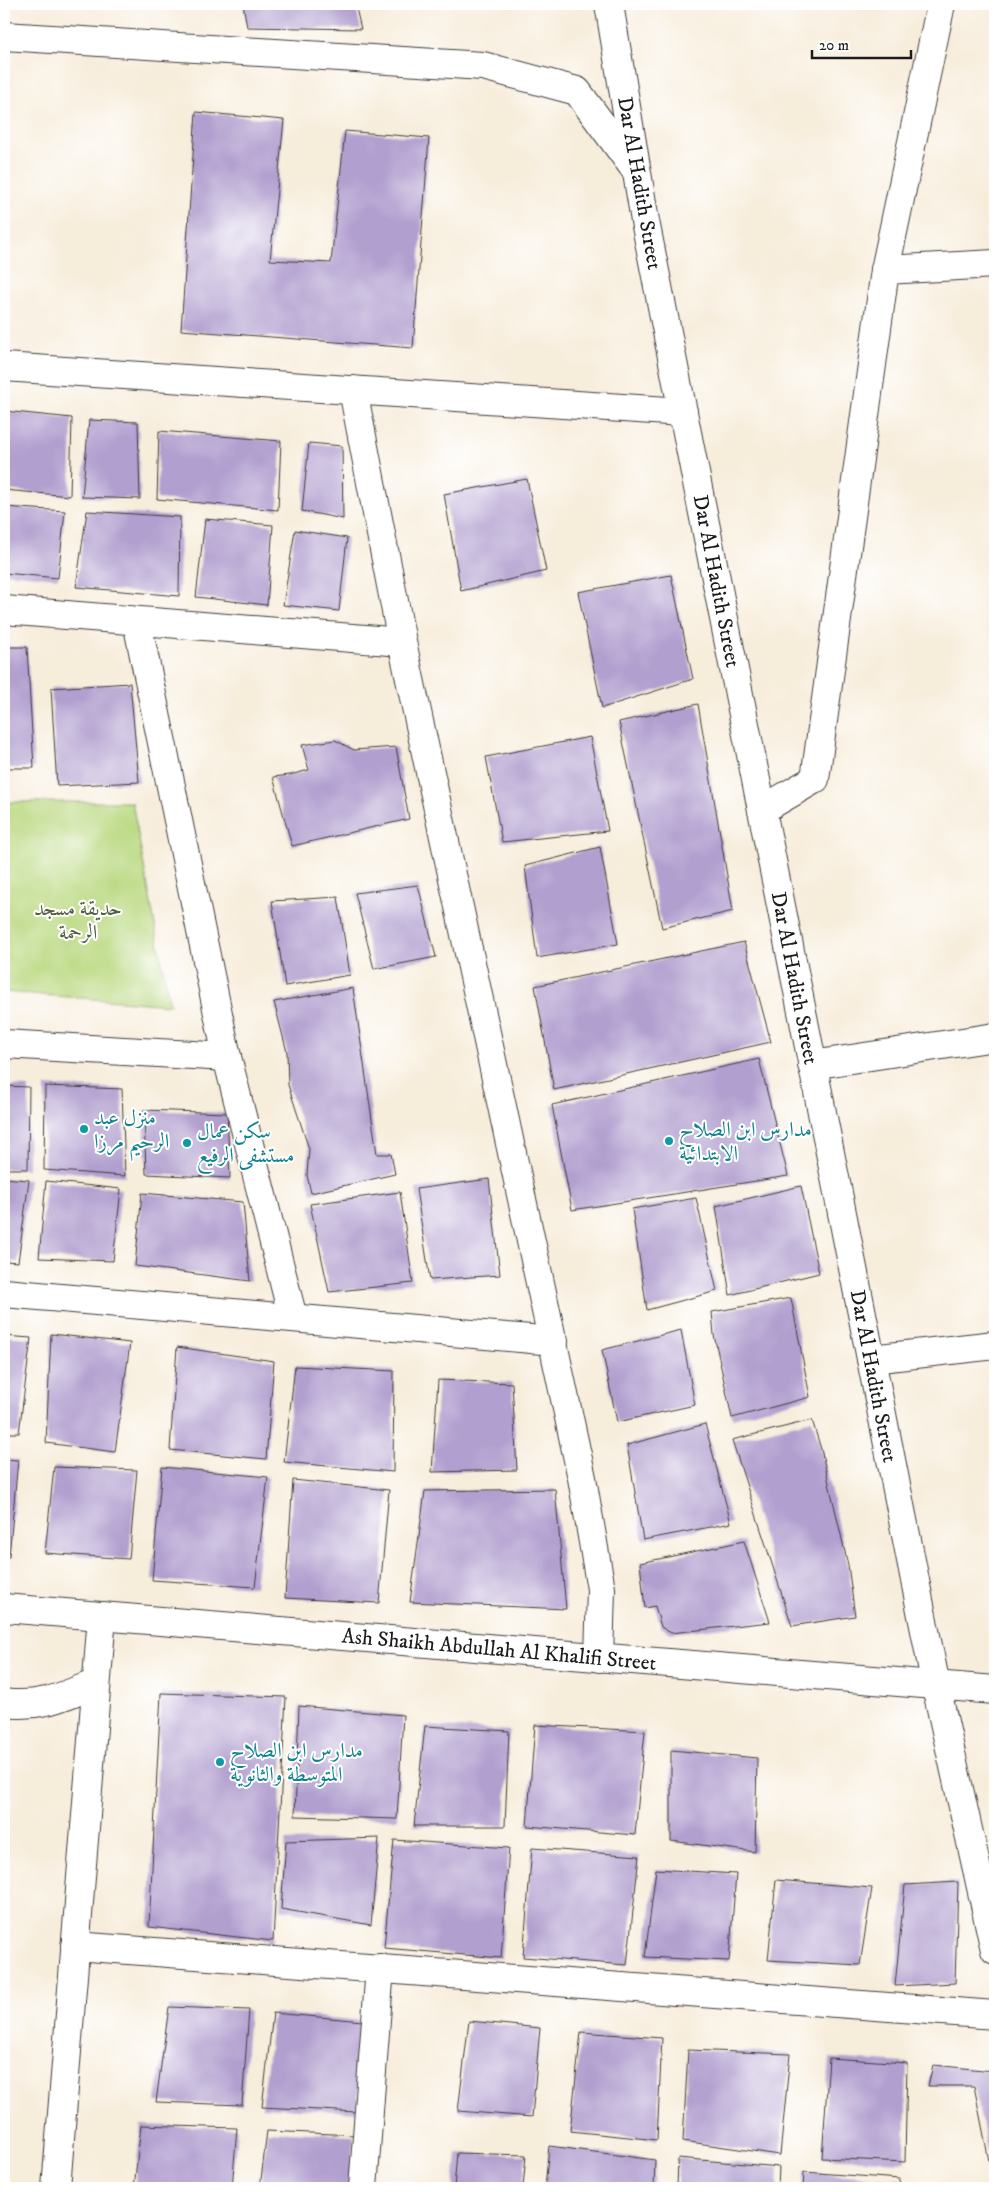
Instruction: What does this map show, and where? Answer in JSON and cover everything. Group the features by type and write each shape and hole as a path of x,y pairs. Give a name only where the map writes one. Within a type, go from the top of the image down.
{"street":[{"name":"Dar Al Hadith Street","path":"609,4 637,172 812,1064 936,1686 995,1950"},
{"path":"762,810 815,779 885,270 941,4"},
{"path":"4,36 483,66 577,91 637,172"},
{"path":"885,270 995,264"},
{"path":"4,367 683,412"},
{"path":"354,390 402,642 582,1478 601,1589 599,1658"},
{"path":"4,610 402,642"},
{"path":"137,622 227,1057 293,1318"},
{"path":"812,1064 995,1037"},
{"path":"4,1044 227,1057"},
{"path":"4,1293 554,1341"},
{"path":"871,1359 995,1344"},
{"name":"Ash Shaikh Abdullah Al Khalifi Street","path":"4,1608 995,1690"},
{"path":"56,2188 102,1616"},
{"path":"4,1703 18,1705 48,1702 96,1683"},
{"path":"75,1946 995,2014"},
{"path":"363,2188 380,1968"}],"green space":[{"name":"حديقة مسجد الرحمة","path":"4,802 132,802 170,1005 4,992"}],"building":[{"path":"243,4 355,4 361,29 247,27"},
{"path":"196,112 284,120 270,260 331,263 345,131 429,138 413,348 181,330"},
{"path":"4,411 72,418 70,496 4,490"},
{"path":"89,420 138,422 140,499 82,497"},
{"path":"159,431 281,441 278,510 157,499"},
{"path":"309,443 342,446 343,519 302,511"},
{"path":"527,479 546,571 461,591 444,494"},
{"path":"4,507 65,511 58,578 4,573"},
{"path":"87,511 180,517 179,596 76,587"},
{"path":"205,519 273,525 267,605 196,597"},
{"path":"295,530 347,538 339,611 283,605"},
{"path":"671,575 693,679 602,708 578,592"},
{"path":"4,647 27,647 34,768 4,768"},
{"path":"130,683 139,782 57,786 51,688"},
{"path":"698,704 733,911 662,928 619,722"},
{"path":"590,737 608,831 502,842 486,757"},
{"path":"335,740 354,750 396,747 409,819 292,846 273,777 309,770 302,745"},
{"path":"600,847 618,944 537,958 525,866"},
{"path":"418,885 436,957 374,969 355,893"},
{"path":"338,897 350,975 285,986 272,901"},
{"path":"744,942 771,1042 554,1090 535,986"},
{"path":"353,988 377,1154 391,1154 395,1174 311,1193 307,1175 309,1149 288,1085 287,1052 274,1002"},
{"name":"مدارس ابن الصلاح الابتدائية","path":"759,1059 788,1176 572,1210 552,1105"},
{"path":"4,1086 29,1087 28,1169 4,1169"},
{"name":"منزل عبد الرحيم مرزا","path":"45,1086 122,1089 125,1176 44,1170"},
{"name":"سكن عمال مستشفى الرفيع","path":"144,1110 227,1113 230,1178 146,1174"},
{"path":"4,1178 29,1180 18,1262 4,1261"},
{"path":"489,1179 500,1275 430,1280 416,1189"},
{"path":"46,1181 121,1189 113,1261 39,1258"},
{"path":"801,1186 819,1273 730,1295 716,1206"},
{"path":"400,1192 413,1283 329,1292 310,1204"},
{"path":"142,1193 243,1202 250,1281 135,1266"},
{"path":"696,1198 717,1291 647,1310 632,1209"},
{"path":"791,1298 810,1397 732,1418 714,1335 712,1312"},
{"path":"681,1330 695,1405 617,1422 602,1350"},
{"path":"51,1334 130,1343 115,1452 46,1443"},
{"path":"4,1336 31,1338 19,1433 4,1433"},
{"path":"177,1347 274,1361 266,1459 170,1450"},
{"path":"295,1366 394,1371 393,1472 284,1462"},
{"path":"438,1380 512,1383 517,1470 432,1472"},
{"path":"812,1420 821,1449 848,1565 855,1616 792,1626 732,1440"},
{"path":"705,1424 731,1523 643,1540 627,1445"},
{"path":"4,1459 18,1460 9,1557 4,1557"},
{"path":"54,1467 137,1470 129,1559 45,1553"},
{"path":"162,1467 268,1477 255,1587 152,1580"},
{"path":"293,1480 389,1490 379,1603 285,1598"},
{"path":"555,1489 566,1609 410,1602 425,1491"},
{"path":"744,1541 770,1622 671,1633 661,1627 655,1606 645,1608 640,1563"},
{"name":"مدارس ابن الصلاح المتوسطة والثانوية","path":"161,1693 286,1697 273,1941 149,1927"},
{"path":"299,1706 403,1715 397,1819 295,1816"},
{"path":"535,1725 645,1731 635,1835 527,1826"},
{"path":"425,1726 509,1731 505,1826 414,1826"},
{"path":"671,1750 757,1758 755,1852 671,1841"},
{"path":"379,1838 371,1925 281,1909 286,1841"},
{"path":"394,1840 509,1848 501,1958 384,1948"},
{"path":"532,1848 639,1856 627,1965 523,1957"},
{"path":"656,1869 736,1874 729,1961 645,1957"},
{"path":"776,1880 872,1888 860,1965 768,1960"},
{"path":"958,1882 955,1983 895,1986 905,1885"},
{"path":"169,2007 249,2010 242,2105 156,2102"},
{"path":"273,2013 363,2021 357,2112 262,2107"},
{"path":"469,2021 540,2028 532,2117 458,2111"},
{"path":"581,2032 662,2038 657,2140 570,2131"},
{"path":"688,2050 790,2054 780,2155 683,2141"},
{"path":"829,2058 907,2063 905,2162 822,2158"},
{"path":"933,2065 993,2071 995,2079 995,2175 992,2176 974,2086 928,2086"},
{"path":"141,2125 237,2128 232,2188 134,2188"},
{"path":"267,2131 354,2135 349,2188 260,2188"},
{"path":"549,2146 655,2160 654,2188 545,2188"},
{"path":"457,2153 526,2155 523,2188 454,2188"},
{"path":"678,2158 779,2167 778,2188 677,2188"},
{"path":"804,2172 900,2179 899,2188 803,2188"}],"place":[{"name":"منزل عبد الرحيم مرزا","path":"84,1129"},
{"name":"مدارس ابن الصلاح الابتدائية","path":"669,1141"},
{"name":"سكن عمال مستشفى الرفيع","path":"187,1143"},
{"name":"مدارس ابن الصلاح المتوسطة والثانوية","path":"220,1762"}]}
